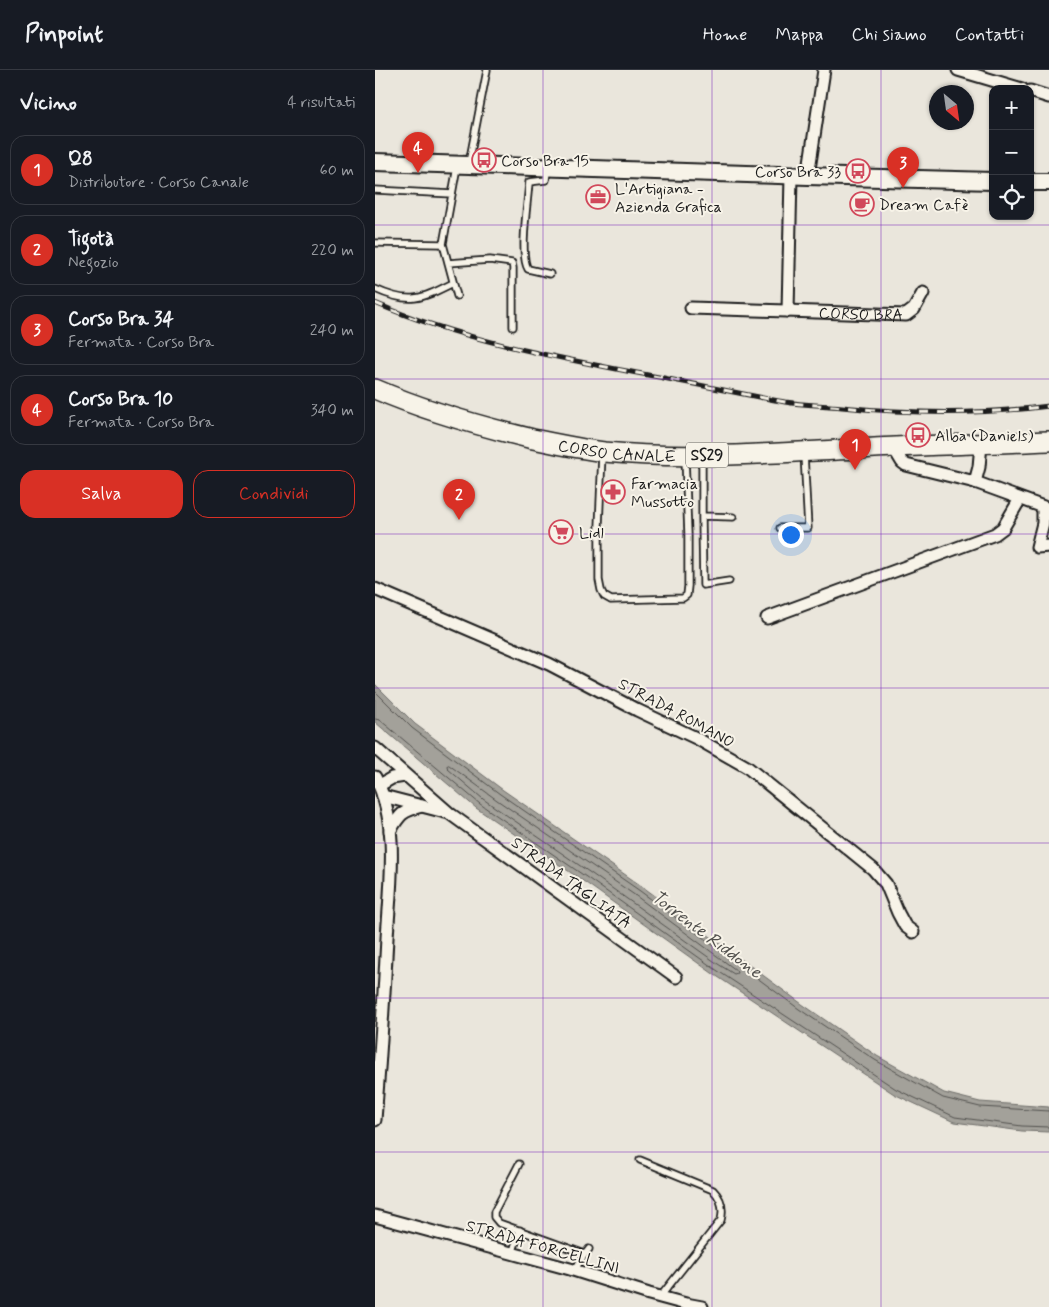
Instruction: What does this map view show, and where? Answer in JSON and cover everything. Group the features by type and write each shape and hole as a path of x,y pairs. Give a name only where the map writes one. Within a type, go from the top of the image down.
{"main road":[{"name":"CORSO CANALE","path":"375,389 447,417 528,438 602,452 644,455 694,455 1049,441"}],"street":[{"path":"808,176 824,70"},
{"path":"958,70 1009,85"},
{"path":"1034,92 1049,97"},
{"path":"375,162 989,181"},
{"path":"788,311 791,176"},
{"path":"1034,182 1049,182"},
{"name":"CORSO BRA","path":"691,308 906,315 914,309 923,293"},
{"path":"975,482 979,467 981,444"},
{"path":"893,447 901,462 906,465 975,482 1046,508 1037,547 1049,546"},
{"path":"767,618 995,534 1003,528 1021,499"},
{"name":"STRADA ROMANO","path":"375,589 549,664 637,710 697,738 747,767 873,869 886,884 905,926 913,932"},
{"name":"STRADA TAGLIATA","path":"375,748 449,813 676,977"},
{"path":"375,1120 384,996 391,848 388,813 379,786 392,778 405,776"},
{"name":"STRADA TAGLIATA","path":"379,786 424,805 449,813"},
{"path":"390,832 399,816 410,809 424,805"},
{"name":"STRADA FORCELLINI","path":"375,1216 575,1270 660,1297 702,1307"}],"lane":[{"path":"457,296 443,244 453,194 463,165 487,70"},
{"path":"548,168 546,180 529,182 524,253 528,269 550,274"},
{"path":"375,190 453,194"},
{"path":"375,243 443,244"},
{"path":"448,263 490,260 512,264 513,327"},
{"path":"375,289 388,295 414,299 425,297 453,283"},
{"path":"602,452 599,580 604,596 611,600 683,598 687,595 688,534 694,455"},
{"path":"780,528 808,528 804,452"},
{"path":"694,455 702,516 703,585 729,581"},
{"path":"702,516 733,517"},
{"path":"640,1160 713,1190 722,1204 723,1214 721,1220 660,1297"},
{"path":"519,1164 493,1217 499,1223 587,1252 575,1270"},
{"path":"513,1254 520,1230"}],"water":[{"path":"375,684 415,724 503,790 643,887 802,1004 877,1056 944,1093 980,1102 1049,1107 1049,1132 1022,1131 954,1122 894,1094 712,973 586,883 476,808 375,722"}],"railway":[{"path":"375,303 439,327 504,345 570,360 785,402 920,412 997,411 1049,406"}],"place":[{"name":"Corso Bra 15","path":"484,160"},
{"name":"Corso Bra 33","path":"858,171"},
{"name":"Corso Bra 10","path":"418,173"},
{"name":"Corso Bra 34","path":"903,188"},
{"name":"L'Artigiana - Azienda Grafica","path":"598,197"},
{"name":"Dream Cafè","path":"862,204"},
{"name":"Alba (Daniels)","path":"918,435"},
{"name":"Q8","path":"855,470"},
{"name":"Farmacia Mussotto","path":"613,492"},
{"name":"Tigotà","path":"459,520"},
{"name":"Lidl","path":"561,532"}],"water label":[{"name":"Torrente Riddone","path":"707,934"}]}
